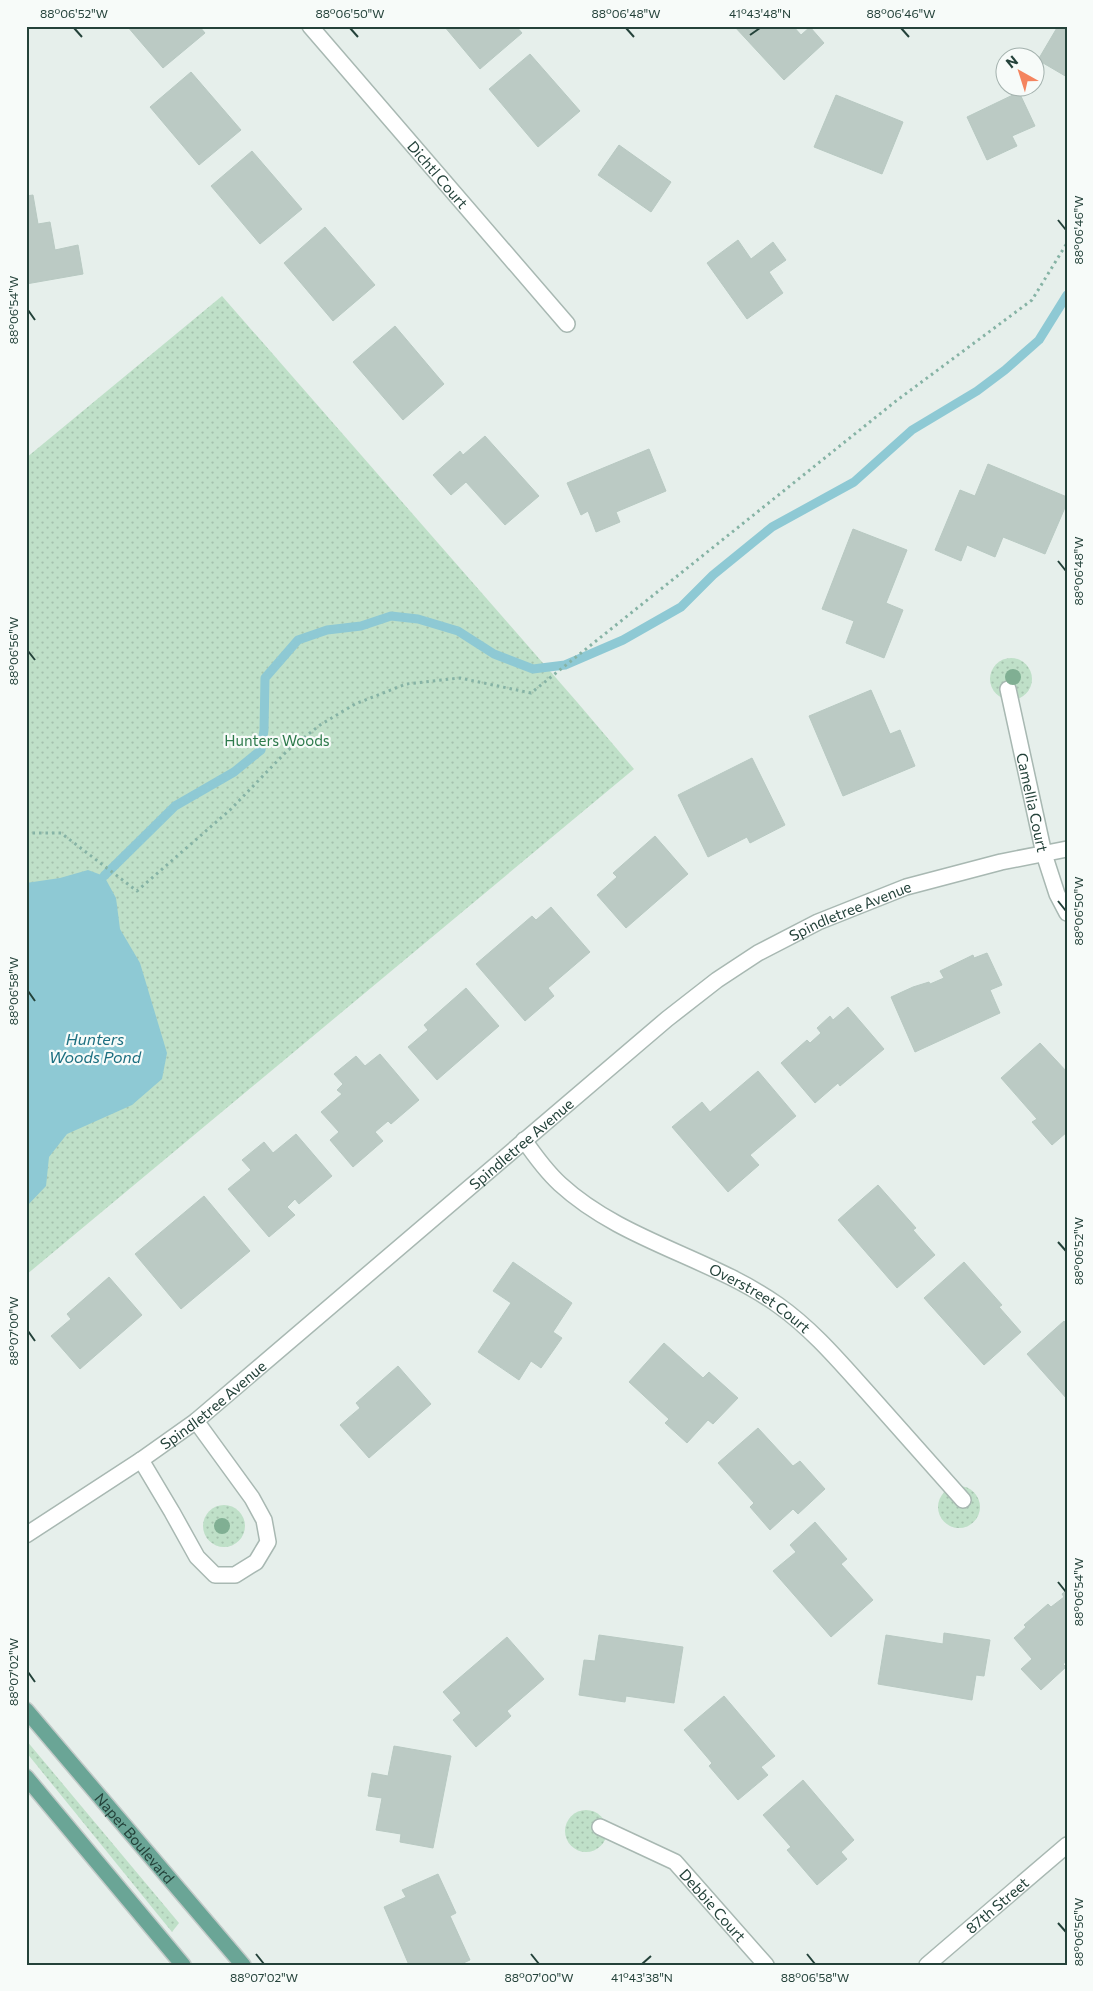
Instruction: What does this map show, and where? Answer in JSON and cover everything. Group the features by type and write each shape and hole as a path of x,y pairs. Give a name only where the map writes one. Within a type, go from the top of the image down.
{"main road":[{"name":"Naper Boulevard","path":"26,1710 243,1965"},
{"path":"26,1777 183,1965"}],"street":[{"name":"Dichtl Court","path":"310,26 567,324"},
{"name":"Camellia Court","path":"1008,689 1044,854 1057,894 1067,913"},
{"name":"Spindletree Avenue","path":"26,1534 141,1460 196,1421 674,1013 717,980 758,953 818,922 906,887 1001,862 1067,849"},
{"name":"Overstreet Court","path":"524,1140 539,1162 561,1184 590,1207 619,1224 737,1279 778,1305 804,1325 833,1354 963,1500"},
{"path":"141,1460 197,1557 215,1575 235,1575 256,1562 268,1542 264,1520 252,1498 196,1421"},
{"name":"Debbie Court","path":"600,1827 675,1862 766,1965"},
{"name":"87th Street","path":"927,1965 1067,1845"}],"path":[{"path":"26,833 60,833 136,891 230,810 287,751 320,725 355,704 406,684 460,678 531,693 896,401 1032,300 1067,243"}],"green space":[{"name":"Hunters Woods","path":"222,296 634,769 26,1275 26,458"},
{"path":"1015,658 1023,661 1029,667 1032,679 1029,691 1023,697 1007,700 999,697 993,691 990,675 993,667 999,661"},
{"path":"959,1486 974,1492 980,1507 974,1522 959,1528 944,1522 938,1507 944,1492"},
{"path":"228,1505 236,1508 242,1514 245,1526 242,1538 236,1544 220,1547 212,1544 206,1538 203,1522 206,1514 212,1508"},
{"path":"26,1740 179,1923 172,1932 26,1752"},
{"path":"586,1810 601,1816 607,1831 601,1846 586,1852 571,1846 565,1831 571,1816"}],"water":[{"name":"Hunters Woods Pond","path":"88,870 104,876 116,898 120,929 140,963 167,1053 162,1079 132,1105 67,1134 49,1157 46,1186 26,1207 26,883 60,878"}],"building":[{"path":"127,26 199,26 205,33 163,68"},
{"path":"444,26 516,26 522,33 480,69"},
{"path":"734,26 793,26 801,35 810,27 824,43 784,80"},
{"path":"1058,26 1067,26 1067,77 1046,65 1045,48"},
{"path":"530,54 580,111 538,147 489,89"},
{"path":"191,72 241,130 199,165 150,107"},
{"path":"836,95 903,122 882,174 814,147"},
{"path":"1007,98 1022,98 1035,126 1012,136 1017,146 987,160 967,117"},
{"path":"619,145 671,182 651,212 598,175"},
{"path":"252,151 302,209 260,244 211,186"},
{"path":"33,195 38,224 50,222 55,250 78,245 83,274 26,284 26,196"},
{"path":"325,227 375,285 333,321 284,263"},
{"path":"738,240 751,259 773,242 786,260 769,272 783,293 747,319 707,263"},
{"path":"395,326 444,384 403,420 353,362"},
{"path":"485,436 539,496 505,525 466,482 451,495 433,475 460,451 463,455"},
{"path":"649,449 666,491 616,512 620,522 596,532 588,511 581,515 567,483"},
{"path":"988,464 1067,497 1067,503 1045,554 1003,537 995,557 967,545 961,561 935,550 960,490 975,496"},
{"path":"853,529 907,550 886,603 903,610 884,658 846,643 854,621 822,609"},
{"path":"871,690 890,734 900,730 915,766 843,796 809,716"},
{"path":"752,758 785,825 750,843 747,837 708,857 678,795"},
{"path":"655,836 688,874 626,928 597,895 617,877 613,873"},
{"path":"551,907 590,952 548,988 554,996 525,1021 476,964 532,916 536,920"},
{"path":"987,953 1002,985 990,990 1000,1013 915,1052 891,997 913,987 929,982 930,984 944,978 940,971 973,955 974,958"},
{"path":"466,988 499,1026 437,1080 408,1047 428,1030 424,1025"},
{"path":"848,1007 884,1049 840,1086 838,1083 815,1103 781,1063 807,1040 810,1043 821,1033 817,1028 830,1016 833,1020"},
{"path":"1040,1043 1067,1072 1067,1132 1052,1145 1032,1122 1037,1119 1001,1078"},
{"path":"380,1054 419,1100 391,1124 388,1121 375,1132 383,1141 353,1167 330,1140 339,1132 321,1112 342,1094 337,1090 343,1084 334,1074 356,1056 365,1066"},
{"path":"758,1071 796,1116 750,1155 759,1165 728,1192 672,1127 702,1102 710,1112"},
{"path":"296,1134 332,1176 299,1204 295,1199 287,1207 295,1215 269,1237 228,1189 251,1170 242,1160 264,1142 273,1153"},
{"path":"878,1185 916,1228 913,1230 935,1255 897,1288 838,1220"},
{"path":"204,1196 250,1251 181,1309 135,1254"},
{"path":"513,1262 572,1303 553,1332 562,1338 541,1368 531,1361 519,1380 478,1352 511,1303 493,1291"},
{"path":"964,1262 1002,1305 999,1307 1021,1332 984,1365 924,1298"},
{"path":"109,1277 142,1315 80,1369 51,1336 71,1319 67,1314"},
{"path":"1064,1321 1067,1325 1067,1399 1027,1354"},
{"path":"664,1343 703,1378 709,1372 738,1398 713,1424 708,1420 687,1443 665,1423 669,1419 629,1382"},
{"path":"398,1366 431,1404 369,1458 340,1425 360,1408 356,1403"},
{"path":"758,1428 793,1466 800,1461 825,1489 798,1514 793,1509 770,1530 750,1507 754,1503 718,1463"},
{"path":"815,1522 847,1559 841,1564 873,1600 831,1637 773,1571 796,1552 790,1545"},
{"path":"1067,1590 1067,1661 1063,1664 1066,1667 1041,1690 1021,1669 1032,1659 1014,1638 1026,1627 1024,1625 1048,1604 1051,1607 1064,1597 1062,1594"},
{"path":"944,1633 990,1640 984,1676 976,1675 972,1700 878,1684 886,1635 943,1644"},
{"path":"599,1635 683,1647 674,1703 626,1696 625,1702 579,1695 584,1660 595,1661"},
{"path":"507,1637 544,1679 507,1711 511,1716 476,1747 453,1720 461,1713 443,1692"},
{"path":"724,1696 775,1756 761,1767 768,1775 738,1800 709,1766 712,1763 684,1730"},
{"path":"394,1746 451,1756 433,1848 400,1842 401,1834 376,1830 382,1798 368,1796 372,1773 388,1776"},
{"path":"803,1780 854,1840 841,1852 847,1859 817,1885 787,1850 791,1847 763,1815"},
{"path":"438,1874 456,1913 450,1916 470,1960 459,1965 409,1965 384,1907 406,1897 402,1890"}],"waterway":[{"path":"104,876 175,806 234,772 261,750 264,730 265,678 298,640 327,630 361,626 391,616 418,619 458,631 494,654 533,669 565,665 623,640 681,607 713,575 772,527 854,482 912,430 977,391 1005,370 1039,340 1067,295"}]}
